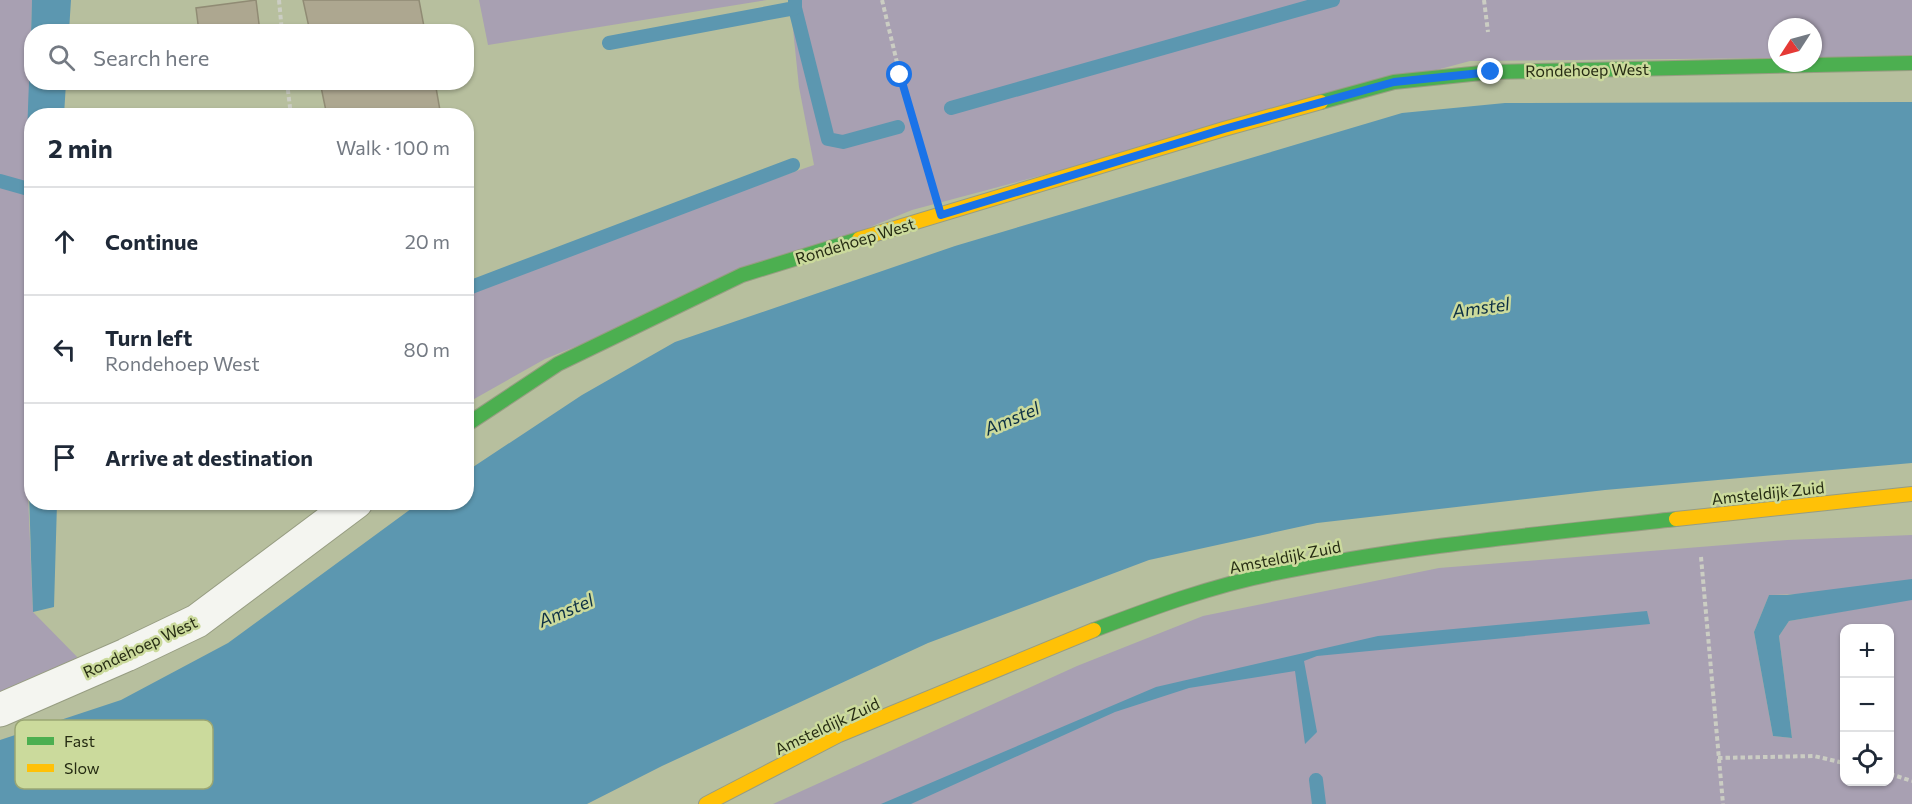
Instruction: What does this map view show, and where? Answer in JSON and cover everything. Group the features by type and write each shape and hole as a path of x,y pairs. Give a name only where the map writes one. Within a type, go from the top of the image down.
{"street":[{"name":"Rondehoep West","path":"474,421 558,364 742,275 1224,129 1394,82 1491,72 1912,63"},
{"name":"Amsteldijk Zuid","path":"706,804 839,735 1161,604 1270,574 1404,552 1698,516 1912,494"},
{"name":"Rondehoep West","path":"0,710 197,621 345,510"}],"path":[{"path":"279,0 281,24"},
{"path":"882,0 900,75 941,215"},
{"path":"288,90 290,108"},
{"path":"1698,516 1723,804"},
{"path":"1718,758 1814,756 1840,763"},
{"path":"1894,775 1912,781"}],"shaded area":[{"path":"0,0 32,0 31,24 24,24 24,90 30,90 30,108 24,108 24,510 29,510 33,612 84,664 0,694"},
{"path":"479,0 767,0 488,45"},
{"path":"790,0 1912,0 1912,57 1822,58 1822,18 1768,18 1768,58 1470,61 912,210 545,359 474,399 474,282 814,165 799,87"},
{"path":"1912,535 1912,591 1769,595 1754,632 1773,736 1792,738 1779,636 1789,621 1912,599 1912,804 773,804 1077,666 1203,616 1439,568 1787,540"}],"water":[{"path":"32,0 71,0 69,24 31,24"},
{"path":"29,90 66,90 64,108 28,108"},
{"name":"Amstel","path":"1912,102 1912,463 1605,490 1317,523 1149,560 928,643 662,766 587,804 0,804 0,740 15,735 15,789 213,789 213,720 60,720 121,700 228,643 409,510 474,510 474,466 582,395 675,342 955,246 1402,113 1505,103"},
{"path":"30,510 57,510 54,607 33,612"},
{"path":"1912,579 1912,600 1789,621 1779,636 1792,738 1773,736 1754,632 1769,595 1787,595"},
{"path":"1647,611 1650,624 1317,656 1304,661 1317,732 1305,744 1295,671 1189,688 1115,712 911,804 881,804 1156,687 1378,636"}],"building":[{"path":"256,0 259,24 198,24 196,8"},
{"path":"303,0 419,0 424,24 308,24"},
{"path":"322,90 436,90 440,108 325,108"}],"waterway":[{"path":"609,43 795,8 795,0"},
{"path":"951,108 1333,0"},
{"path":"795,8 828,139 843,142 898,127"},
{"path":"474,286 793,165"},
{"path":"0,181 24,188"},
{"path":"1316,780 1319,804"}],"traffic: fast":[{"path":"1321,102 1394,82 1491,72 1912,63"},
{"path":"474,420 558,364 742,275 859,239"},
{"path":"1094,630 1204,591 1321,564 1473,542 1676,519"}],"traffic: slow":[{"path":"859,239 1321,102"},
{"path":"1676,519 1912,494"},
{"path":"706,804 839,735 1094,630"}],"route":[{"path":"900,75 941,215 1224,129 1394,82 1491,72"}]}
